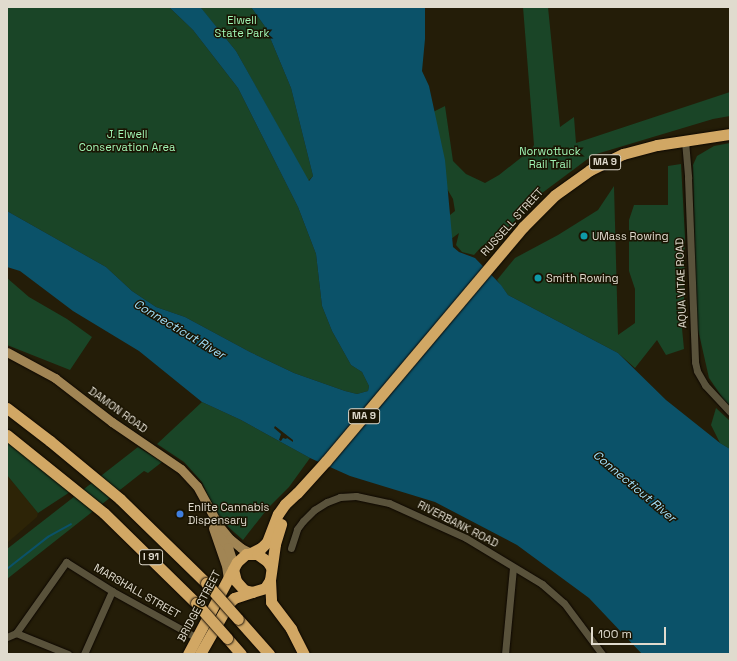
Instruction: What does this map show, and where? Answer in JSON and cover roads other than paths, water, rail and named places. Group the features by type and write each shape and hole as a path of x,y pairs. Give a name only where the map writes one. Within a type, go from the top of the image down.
{"highway":[{"name":"RUSSELL STREET","path":"297,493 326,461 514,238 549,200 590,170 608,161 641,149 727,135"},
{"name":"I 91","path":"7,408 120,499 206,583 269,654"},
{"name":"I 91","path":"7,435 104,513 196,603 240,654"},
{"name":"MA 9","path":"251,553 261,548 267,542 280,510 297,493"},
{"name":"MA 9","path":"271,567 282,523 297,493"},
{"path":"252,592 244,590 238,584 234,568 243,556 251,553 257,554 264,558 271,567 270,602 291,629 304,654"},
{"name":"BRIDGE STREET","path":"188,654 234,568"},
{"path":"200,654 229,603 234,598 265,588 270,580"}],"main road":[{"name":"DAMON ROAD","path":"7,352 55,378 112,422 170,461 196,486 212,516 230,539 241,548 251,553"},
{"name":"DAMON ROAD","path":"204,501 226,565 228,580"},
{"name":"DAMON ROAD","path":"213,528 228,547 234,568"}],"street":[{"name":"AQUA VITAE ROAD","path":"685,141 688,178 695,362 699,376 705,385 730,412"},
{"name":"RIVERBANK ROAD","path":"291,548 297,529 308,515 320,505 340,497 363,497 389,503 439,525 482,547 542,584 558,596 571,611 602,654"},
{"name":"MARSHALL STREET","path":"16,633 66,562 112,591 197,638"},
{"path":"505,654 513,567"},
{"path":"84,654 112,591"},
{"path":"7,637 16,633 68,654"}],"water":[{"name":"Connecticut River","path":"169,7 200,7 236,51 309,181 313,176 291,88 266,28 251,7 425,7 425,39 422,71 429,86 445,160 453,247 459,252 475,258 501,285 508,295 618,353 666,400 720,443 730,449 730,654 642,654 589,598 517,545 435,502 350,476 310,458 241,420 202,402 139,351 73,311 20,271 7,267 7,211 106,267 132,291 156,307 185,317 250,352 294,373 357,394 368,391 369,386 362,372 351,365 332,331 322,306 316,254 298,207 238,88 193,30"}],"waterway":[{"path":"7,569 48,537 71,524"}],"place":[{"name":"UMass Rowing","path":"584,236"},
{"name":"Smith Rowing","path":"538,278"},
{"name":"Enlite Cannabis Dispensary","path":"180,514"}],"park label":[{"name":"Elwell State Park","path":"242,27"},
{"name":"J. Elwell Conservation Area","path":"127,141"},
{"name":"Norwottuck Rail Trail","path":"550,158"}]}
